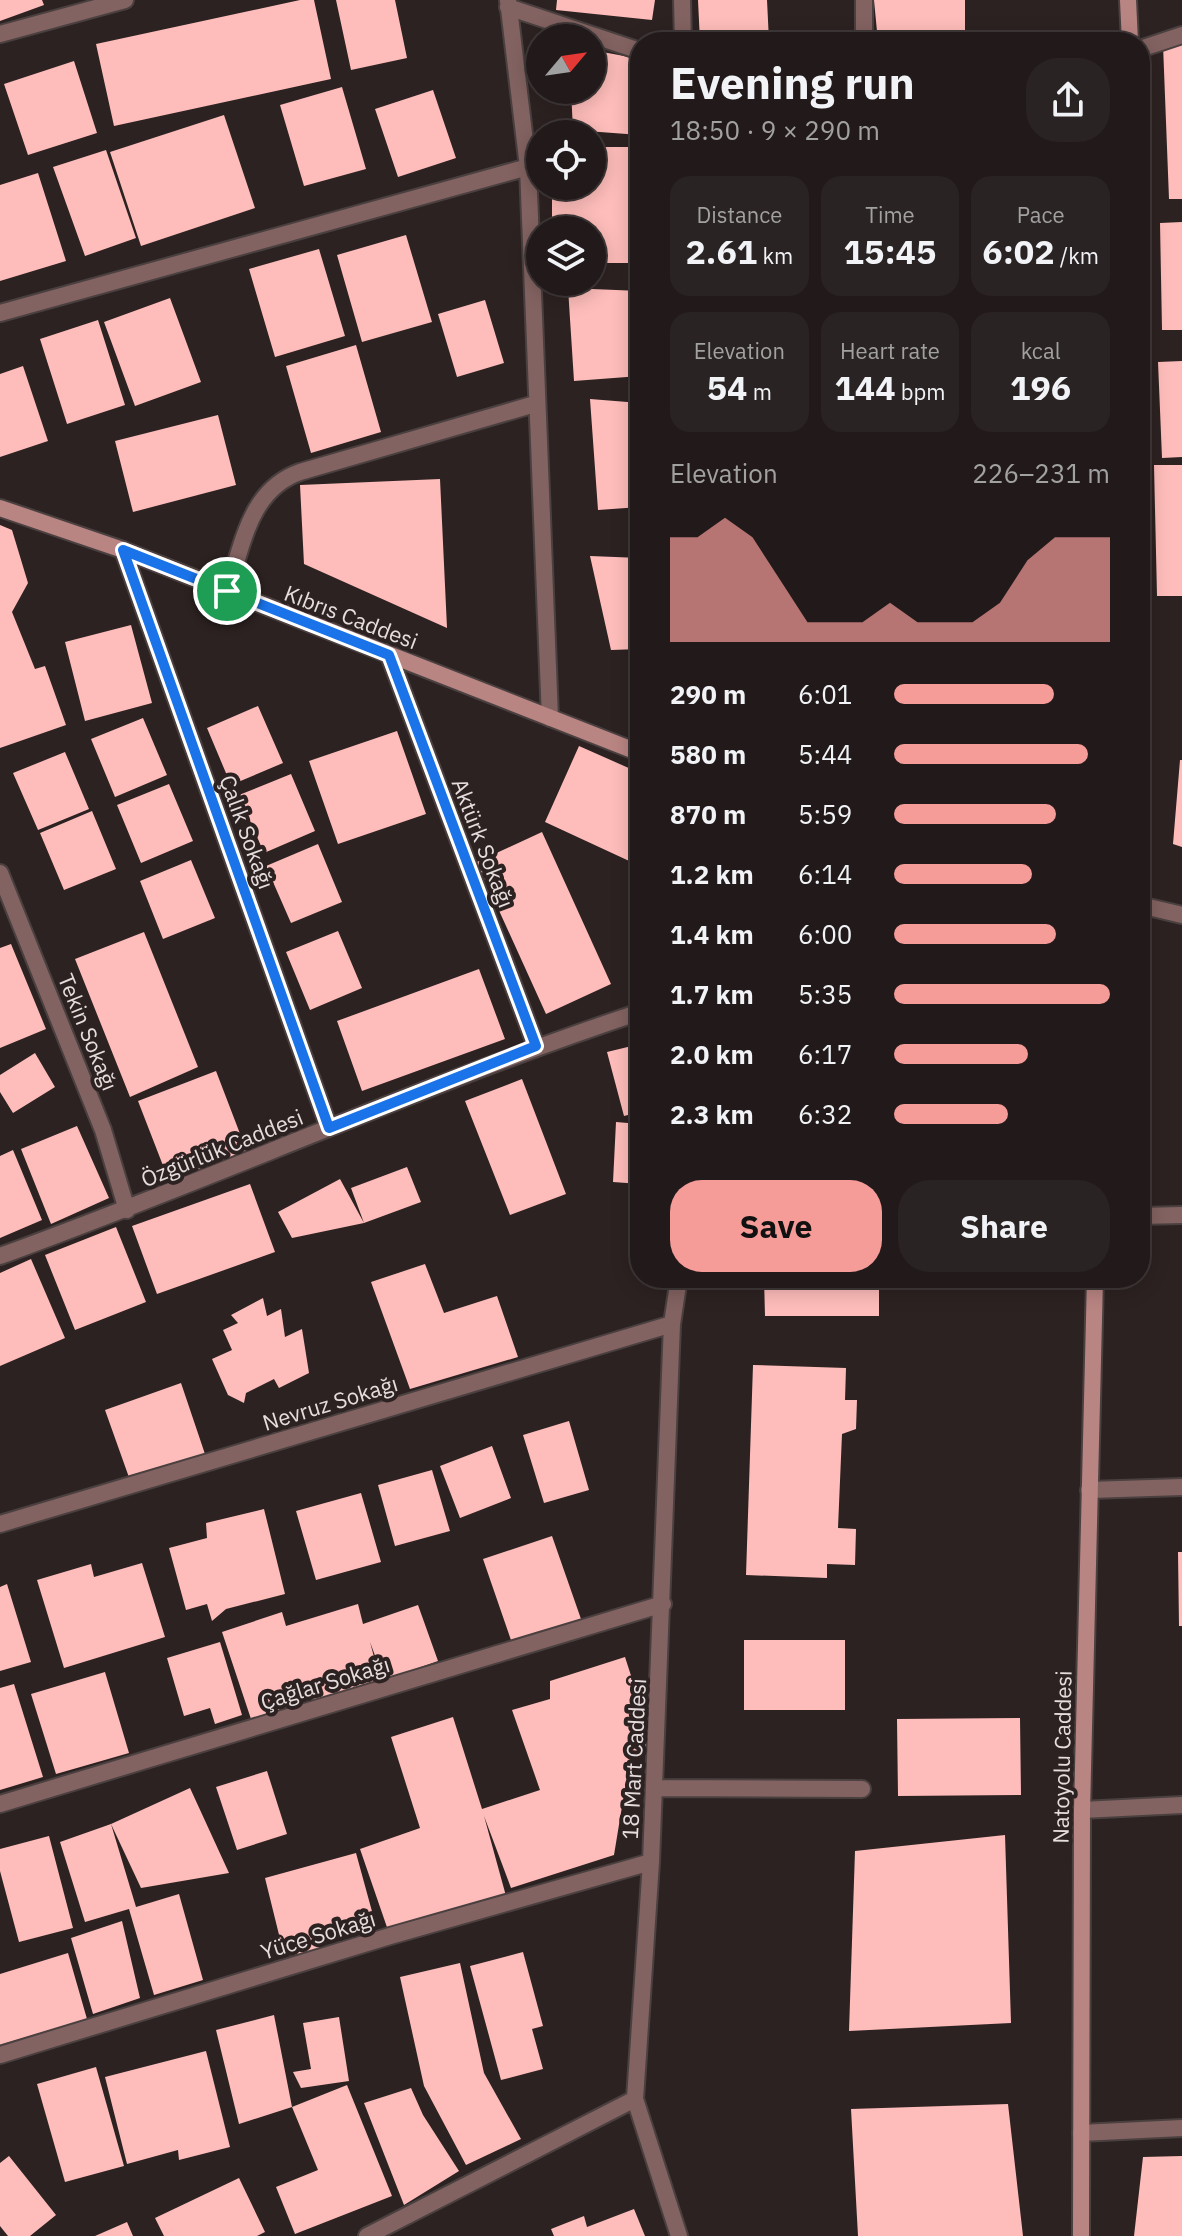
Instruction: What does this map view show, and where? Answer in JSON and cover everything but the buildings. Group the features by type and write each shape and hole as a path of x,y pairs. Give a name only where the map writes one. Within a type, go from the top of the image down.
{"main road":[{"path":"1128,0 1130,32"},
{"name":"Kıbrıs Caddesi","path":"0,508 123,550 630,749"},
{"name":"Natoyolu Caddesi","path":"1081,2236 1082,1810 1095,1288"}],"street":[{"path":"0,34 125,0"},
{"path":"682,0 683,32"},
{"path":"864,0 864,32"},
{"path":"526,151 508,4 630,47"},
{"path":"1150,46 1182,35"},
{"path":"0,313 526,168"},
{"path":"529,200 550,718"},
{"path":"227,591 257,504 275,483 300,472 535,404"},
{"name":"Çalık Sokağı","path":"123,550 329,1128"},
{"name":"Aktürk Sokağı","path":"389,655 536,1046"},
{"name":"Tekin Sokağı","path":"0,873 103,1130 127,1210"},
{"path":"1150,907 1182,915"},
{"name":"Özgürlük Caddesi","path":"0,1256 127,1210 536,1046 630,1015"},
{"path":"1150,1216 1182,1215"},
{"name":"18 Mart Caddesi","path":"677,1288 672,1324 655,1788 635,2099 679,2236"},
{"name":"Nevruz Sokağı","path":"0,1524 672,1324"},
{"path":"1089,1490 1182,1487"},
{"name":"Çağlar Sokağı","path":"0,1804 663,1604"},
{"path":"655,1788 862,1789"},
{"path":"1082,1810 1182,1805"},
{"name":"Yüce Sokağı","path":"0,2055 390,1936 651,1862"},
{"path":"367,2236 635,2099"},
{"path":"1081,2133 1182,2128"}],"route":[{"path":"123,550 227,591 389,655 536,1046 329,1128 123,550"}]}
